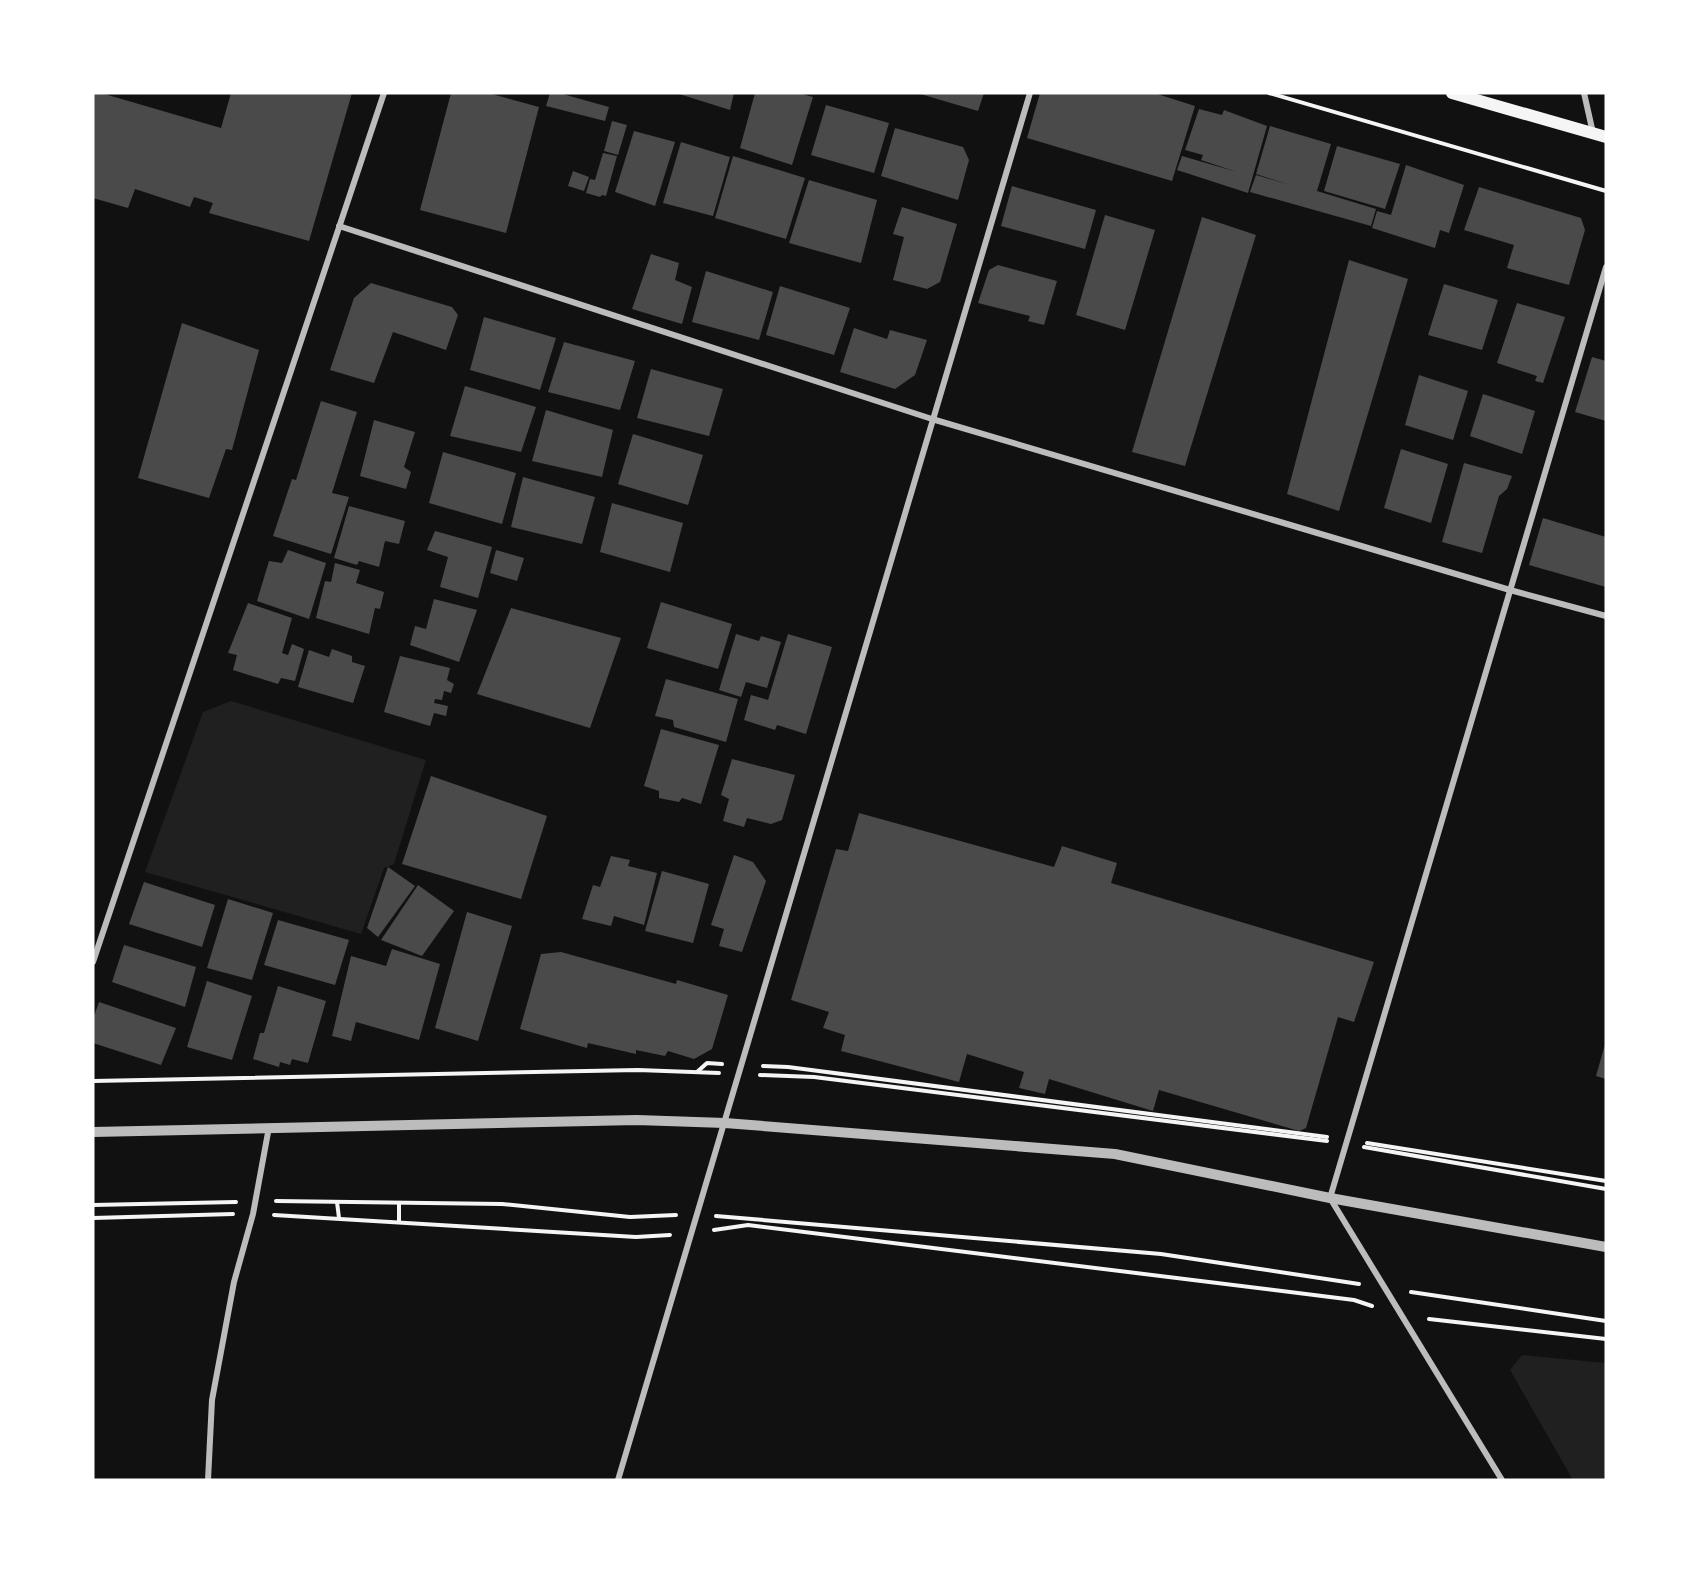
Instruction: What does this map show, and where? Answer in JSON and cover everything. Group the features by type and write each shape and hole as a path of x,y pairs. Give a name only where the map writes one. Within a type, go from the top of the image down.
{"main road":[{"path":"1452,93 1606,137"}],"street":[{"path":"93,962 384,93"},
{"path":"618,1480 1030,93"},
{"path":"1584,93 1593,133"},
{"path":"339,226 932,419 1510,590 1606,616"},
{"path":"1502,1480 1330,1198 1606,267"},
{"path":"93,1132 637,1120 725,1123 1115,1154 1330,1198 1606,1247"},
{"path":"208,1480 212,1400 234,1282 256,1201 269,1127"}],"path":[{"path":"1269,93 1606,191"},
{"path":"697,1072 707,1064 788,1067 1347,1142 1606,1181"},
{"path":"93,1081 638,1070 814,1077 1347,1142 1606,1189"},
{"path":"93,1205 256,1201 502,1204 630,1217 698,1214 1161,1254 1606,1321"},
{"path":"337,1202 339,1218"},
{"path":"399,1204 399,1222"},
{"path":"93,1218 253,1214 636,1237 692,1234 748,1225 1354,1300 1402,1316 1606,1339"}],"shaded area":[{"path":"231,701 426,760 394,864 384,868 361,934 145,872 203,712"},
{"path":"1522,1355 1606,1363 1606,1480 1573,1480 1510,1370"}],"building":[{"path":"93,93 101,93 221,128 231,93 352,93 309,241 209,213 213,203 194,197 190,207 135,189 128,208 93,198"},
{"path":"451,93 488,93 539,107 506,233 420,210"},
{"path":"550,93 559,93 609,107 605,121 546,106"},
{"path":"676,93 734,93 730,110"},
{"path":"755,93 798,93 813,97 792,165 740,148"},
{"path":"917,93 984,93 978,111"},
{"path":"1040,93 1154,93 1195,106 1172,181 1027,138"},
{"path":"826,105 889,123 874,173 811,155"},
{"path":"1199,109 1222,115 1224,110 1267,126 1248,193 1177,170 1182,156 1237,172 1201,160 1203,155 1185,150"},
{"path":"612,121 627,125 618,155 604,151"},
{"path":"1270,126 1331,144 1317,191 1376,209 1371,226 1250,192 1256,175 1290,185 1256,174"},
{"path":"895,128 963,147 969,160 958,200 881,176"},
{"path":"634,131 675,142 655,206 615,192"},
{"path":"681,142 730,157 713,216 663,203"},
{"path":"1337,146 1400,164 1385,209 1324,191"},
{"path":"603,153 617,156 606,196 600,197 586,193 590,179 595,180"},
{"path":"733,156 805,178 786,239 715,218"},
{"path":"1406,165 1464,185 1449,233 1440,230 1435,248 1372,228 1377,211 1391,215"},
{"path":"573,171 589,177 584,191 568,186"},
{"path":"809,180 877,200 861,263 789,243"},
{"path":"1012,186 1096,210 1085,249 1001,226"},
{"path":"1479,187 1581,218 1585,230 1569,285 1507,268 1514,245 1464,230"},
{"path":"902,207 957,224 940,282 927,289 893,280 904,237 893,234"},
{"path":"1105,215 1155,230 1125,330 1076,315"},
{"path":"1202,217 1256,235 1185,466 1132,452"},
{"path":"651,254 679,263 675,280 692,287 682,324 632,309"},
{"path":"1349,260 1408,279 1339,511 1287,494"},
{"path":"998,265 1057,281 1044,325 1028,321 1030,316 978,303 989,270"},
{"path":"706,271 773,292 759,340 692,322"},
{"path":"371,283 452,307 458,315 446,350 393,332 374,383 330,370 354,298"},
{"path":"1444,284 1498,300 1482,350 1428,335"},
{"path":"780,286 850,308 834,355 766,335"},
{"path":"1517,303 1565,317 1543,383 1535,381 1537,376 1497,363"},
{"path":"484,317 556,338 540,390 470,370"},
{"path":"182,323 259,350 232,450 226,449 209,498 138,478"},
{"path":"854,328 887,339 890,330 927,340 915,375 895,389 840,372"},
{"path":"564,342 635,361 620,410 548,392"},
{"path":"1592,357 1606,361 1606,421 1575,412"},
{"path":"651,369 723,389 709,436 637,418"},
{"path":"1419,375 1468,391 1453,440 1405,425"},
{"path":"465,386 536,407 521,452 450,436"},
{"path":"1483,394 1535,411 1522,454 1470,436"},
{"path":"321,401 357,412 332,493 349,497 331,554 273,536 292,479 296,480"},
{"path":"546,410 613,430 602,477 532,461"},
{"path":"374,420 415,432 404,467 411,472 406,489 360,476"},
{"path":"633,434 703,455 688,505 618,484"},
{"path":"1401,449 1448,464 1431,523 1384,508"},
{"path":"443,452 516,473 502,524 429,503"},
{"path":"1464,463 1512,476 1507,489 1499,496 1482,553 1442,542"},
{"path":"523,477 595,497 582,544 511,527"},
{"path":"612,503 683,523 670,572 600,552"},
{"path":"349,506 405,521 399,544 385,541 379,567 359,561 357,565 334,558"},
{"path":"1543,518 1606,537 1606,587 1529,565"},
{"path":"435,531 492,547 478,598 440,587 448,557 427,550"},
{"path":"288,550 326,563 309,619 257,601 269,561 282,563"},
{"path":"496,550 524,558 517,581 490,573"},
{"path":"335,563 360,570 356,583 384,592 380,609 375,608 369,634 316,618 325,581 331,582"},
{"path":"434,599 477,610 459,662 410,645 415,626 426,629"},
{"path":"661,602 732,624 718,669 647,648"},
{"path":"248,603 292,618 282,653 288,655 292,644 304,649 295,681 281,678 278,684 233,670 237,655 228,653"},
{"path":"511,608 621,638 590,728 477,694"},
{"path":"736,634 759,641 761,636 781,642 767,688 746,682 741,697 719,690"},
{"path":"788,634 832,647 806,734 777,725 775,730 744,720 751,695 768,700"},
{"path":"332,649 352,656 352,662 365,666 353,703 298,687 309,650 329,657"},
{"path":"400,656 450,668 447,680 454,684 451,693 444,691 442,700 435,699 434,703 448,706 446,716 434,713 430,726 384,712"},
{"path":"666,679 738,699 726,742 674,727 673,720 655,716"},
{"path":"661,729 719,745 701,804 682,798 679,802 659,798 659,791 644,786"},
{"path":"732,759 795,775 782,820 771,824 747,818 744,827 723,821 729,799 721,795"},
{"path":"431,776 547,816 521,899 402,864"},
{"path":"859,813 1054,867 1062,846 1117,863 1111,883 1374,962 1354,1022 1338,1017 1306,1128 1299,1131 1159,1090 1153,1111 1049,1079 1045,1094 1019,1088 1024,1072 967,1054 959,1082 841,1051 845,1035 823,1028 829,1012 791,1000 836,849 848,851"},
{"path":"734,855 753,862 766,881 742,952 719,946 724,929 711,925"},
{"path":"611,856 630,860 628,866 657,873 644,925 614,916 611,926 582,919 593,885 600,887"},
{"path":"388,867 415,886 378,937 367,928"},
{"path":"662,871 709,884 693,943 645,931"},
{"path":"144,882 215,905 202,947 129,924"},
{"path":"418,885 454,911 422,956 381,940"},
{"path":"228,899 273,913 252,980 207,968"},
{"path":"467,912 512,926 478,1041 435,1028"},
{"path":"278,920 349,940 335,985 264,965"},
{"path":"124,945 196,967 185,1007 112,982"},
{"path":"392,949 440,964 419,1040 356,1022 351,1041 332,1036 351,956 386,966"},
{"path":"561,952 676,984 677,980 728,995 712,1049 694,1059 668,1051 665,1056 636,1050 636,1054 588,1043 587,1048 520,1029 541,954"},
{"path":"207,981 252,996 232,1060 187,1047"},
{"path":"278,986 326,1001 308,1063 292,1059 290,1065 280,1062 279,1067 253,1059 260,1033 264,1033"},
{"path":"99,1002 176,1028 161,1065 93,1043 93,1019"},
{"path":"1606,1041 1606,1079 1596,1076"}]}
